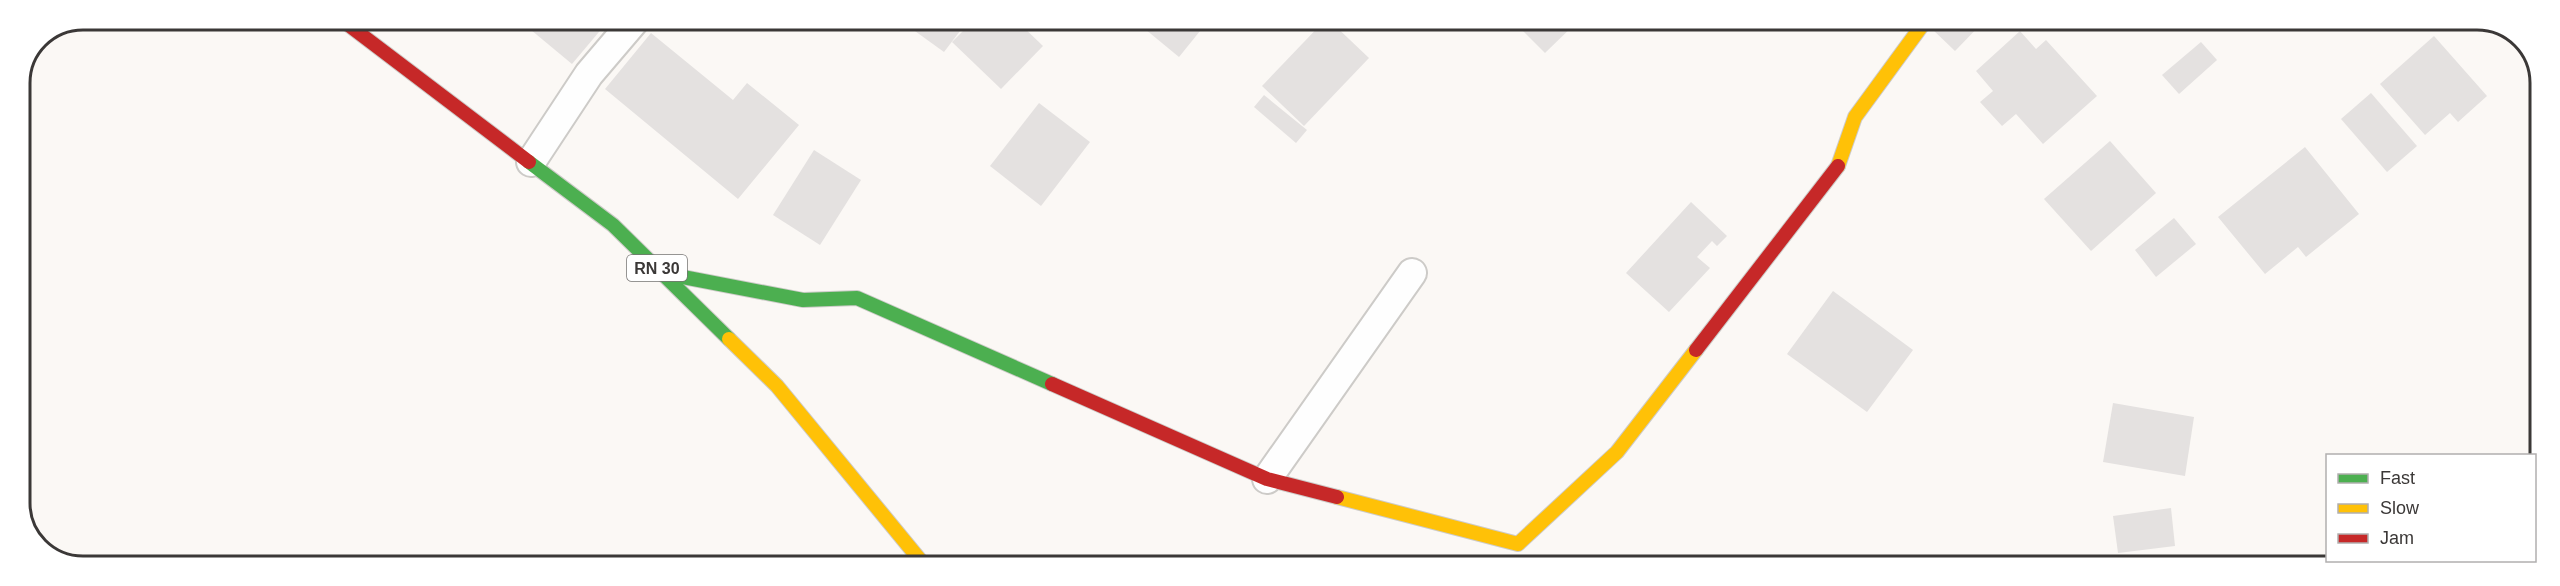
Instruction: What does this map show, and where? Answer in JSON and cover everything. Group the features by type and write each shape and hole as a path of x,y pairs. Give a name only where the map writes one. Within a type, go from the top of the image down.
{"street":[{"name":"RN 30","path":"355,30 613,225 777,386 917,556"},
{"path":"531,162 589,74 626,30"},
{"path":"662,273 803,300 857,298 1268,479 1518,544 1617,452 1840,164 1855,117 1919,30"},
{"path":"1268,479 1413,273"}],"building":[{"path":"531,30 601,30 572,64"},
{"path":"914,30 959,30 944,52"},
{"path":"964,30 1026,30 1043,46 1001,89 952,42"},
{"path":"1146,30 1199,30 1179,57"},
{"path":"1315,30 1340,30 1369,58 1304,126 1262,86"},
{"path":"1522,30 1569,30 1545,53"},
{"path":"1933,30 1975,30 1955,51"},
{"path":"2020,31 2036,49 2046,40 2097,96 2043,144 2016,114 2002,126 1980,102 1993,91 1976,71"},
{"path":"651,33 733,100 747,83 799,125 738,199 605,89"},
{"path":"2434,36 2487,96 2458,122 2450,113 2425,135 2380,84"},
{"path":"2201,42 2217,60 2179,94 2162,75"},
{"path":"2371,93 2417,146 2387,172 2341,119"},
{"path":"1264,95 1307,130 1296,143 1254,107"},
{"path":"1039,103 1090,142 1041,206 990,166"},
{"path":"2110,141 2156,193 2091,251 2044,199"},
{"path":"2305,147 2359,214 2306,257 2298,247 2265,274 2218,217"},
{"path":"814,150 861,180 820,245 773,215"},
{"path":"1691,202 1727,236 1717,246 1712,241 1697,257 1710,268 1669,312 1626,273"},
{"path":"2174,218 2196,244 2156,277 2135,250"},
{"path":"1833,291 1913,350 1867,412 1787,354"},
{"path":"2113,403 2194,417 2185,476 2103,462"},
{"path":"2171,508 2175,546 2118,553 2113,516"}],"traffic: fast":[{"path":"529,162 613,225 729,339"},
{"path":"662,273 803,300 857,298 1052,384"}],"traffic: slow":[{"path":"1838,166 1855,117 1919,30"},
{"path":"729,339 777,386 917,556"},
{"path":"1337,497 1518,544 1617,452 1696,350"}],"traffic: jam":[{"path":"355,30 529,162"},
{"path":"1696,350 1838,166"},
{"path":"1052,384 1267,479 1337,497"}]}
